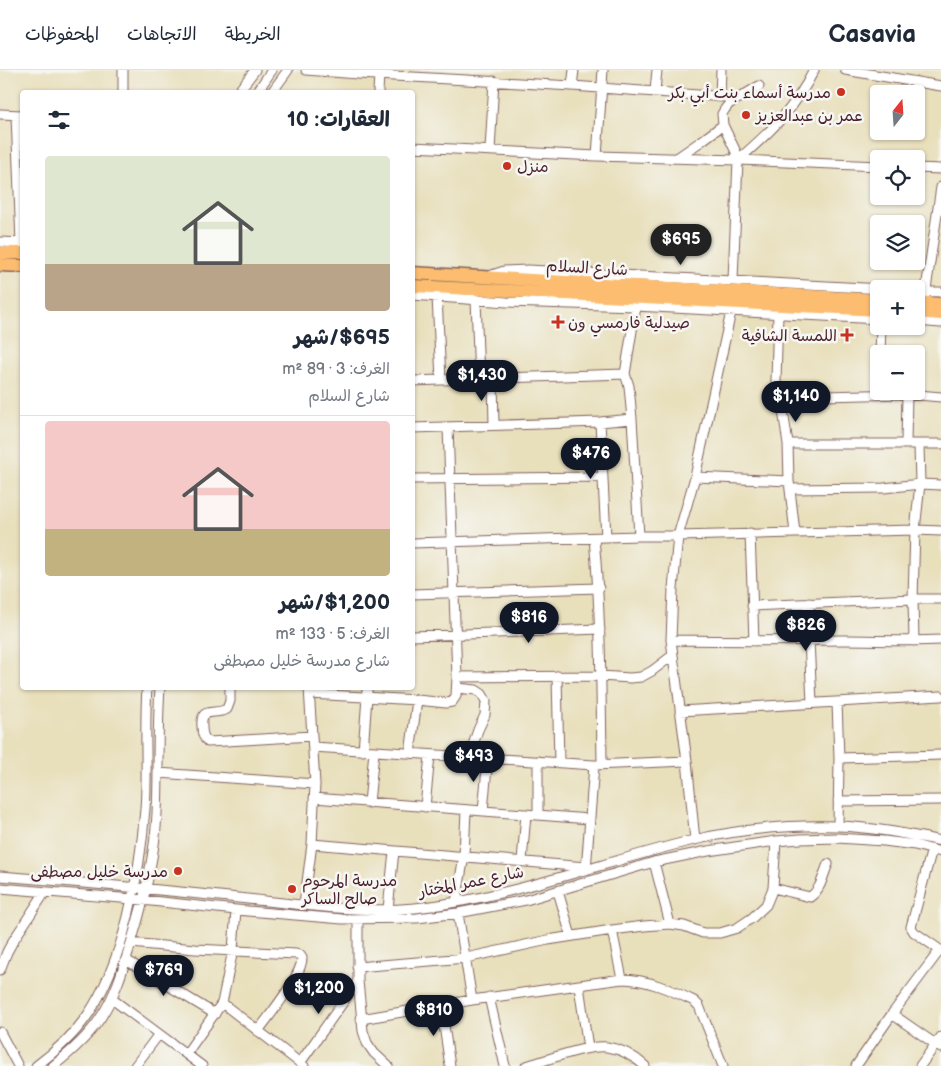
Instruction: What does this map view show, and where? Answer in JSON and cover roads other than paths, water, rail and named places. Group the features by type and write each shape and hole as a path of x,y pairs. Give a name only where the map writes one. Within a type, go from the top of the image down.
{"highway":[{"path":"0,252 20,247"},
{"path":"0,265 20,267"},
{"name":"شارع السلام","path":"415,273 870,299"},
{"name":"شارع السلام","path":"415,286 870,310"},
{"path":"925,301 941,304"},
{"path":"925,303 941,314"}],"street":[{"path":"123,70 123,90"},
{"path":"240,90 255,70"},
{"path":"273,90 288,70"},
{"path":"306,70 379,74 457,75 494,81 740,98"},
{"path":"572,86 574,70"},
{"path":"597,156 604,70"},
{"path":"654,91 657,70"},
{"path":"720,96 722,70"},
{"path":"738,160 774,128 792,106 814,70"},
{"path":"845,70 941,86"},
{"path":"258,90 267,72"},
{"path":"378,90 379,74"},
{"path":"490,150 494,81"},
{"path":"733,280 738,160 723,125 722,118 725,108 729,104 759,86"},
{"path":"0,114 19,115 20,159"},
{"path":"676,158 723,125"},
{"path":"415,147 870,166"},
{"path":"925,168 941,169"},
{"path":"924,280 941,187"},
{"path":"0,242 20,247"},
{"path":"0,272 20,267"},
{"path":"482,277 504,272 528,270 870,288"},
{"path":"925,298 941,292"},
{"path":"415,295 507,302 636,306 870,319"},
{"path":"437,296 441,380"},
{"path":"476,299 479,380"},
{"path":"636,306 625,374 628,381 632,419 639,536"},
{"path":"695,840 671,640 673,589 678,536 695,477 731,312"},
{"path":"778,314 776,380 777,390 781,398 788,444 795,533"},
{"path":"925,322 941,323"},
{"path":"415,381 625,374"},
{"path":"493,379 494,425"},
{"path":"781,398 870,394"},
{"path":"925,395 941,396"},
{"path":"906,444 907,400"},
{"path":"415,428 600,422 632,419"},
{"path":"600,422 606,538"},
{"path":"304,906 312,844 315,784 310,691 367,692 446,703 452,702 456,696 456,635 448,427"},
{"path":"788,444 941,444"},
{"path":"914,641 912,598 915,530 920,484 919,444"},
{"path":"415,480 603,477"},
{"path":"695,477 790,485 884,488 920,484 941,485"},
{"path":"415,543 750,533 941,531"},
{"path":"750,533 754,641"},
{"path":"312,844 586,868 589,819 598,764 602,676 599,588 594,538"},
{"path":"415,594 599,588"},
{"path":"752,606 912,598 941,599"},
{"path":"809,603 812,703"},
{"path":"415,636 600,629"},
{"path":"671,640 941,640"},
{"path":"457,677 602,676 630,678 652,671 673,655"},
{"path":"557,676 558,762"},
{"path":"457,688 476,690 482,694 486,701 485,715 469,757"},
{"path":"49,1064 61,1047 82,1024 94,1006 110,973 133,899 145,808 147,690"},
{"path":"36,1066 49,1064 79,1043 100,1019 112,999 121,977 147,888 157,816 160,690"},
{"path":"230,690 230,701 227,709 220,712 205,713 203,716 202,730 204,739 208,742 312,736"},
{"path":"363,751 367,692"},
{"path":"680,711 941,696"},
{"path":"410,754 416,700"},
{"path":"837,702 839,758 838,826"},
{"path":"313,747 598,764 686,761"},
{"path":"369,803 374,752"},
{"path":"426,807 430,755"},
{"path":"839,758 941,756"},
{"path":"483,811 488,757"},
{"path":"538,761 538,815"},
{"path":"158,773 315,784"},
{"path":"314,798 589,819"},
{"path":"838,801 941,800"},
{"path":"456,902 464,856 466,810"},
{"path":"522,861 526,814"},
{"name":"شارع عمر المختار","path":"0,876 147,888 304,906 344,909 388,909 414,908 456,902 522,887 586,868 695,840 745,831 784,827 838,826 887,831 941,841"},
{"name":"شارع عمر المختار","path":"0,888 342,919 417,918 458,913 526,900 654,862 708,851 776,841 837,838 915,845 937,851"},
{"path":"357,967 466,958 571,936 670,924 684,926 703,933 720,933 737,928 766,905 774,888 776,841"},
{"path":"388,909 394,851"},
{"path":"856,1066 940,950 914,932 911,927 937,851"},
{"path":"654,862 670,924"},
{"path":"774,888 810,897 818,890 828,864"},
{"path":"522,887 526,900"},
{"path":"558,891 571,936"},
{"path":"0,970 13,941 45,892"},
{"path":"186,1054 222,1003 233,950 236,910"},
{"path":"458,913 472,1000"},
{"path":"358,919 357,967 361,1019 367,1043 374,1053 388,1066"},
{"path":"612,930 622,979"},
{"path":"131,943 300,955 302,958 301,967 258,1031"},
{"path":"126,960 214,1014"},
{"path":"361,1019 472,1000 622,979 645,981 694,1001 698,1006 724,1066"},
{"path":"222,1003 302,1064 358,980"},
{"path":"579,986 588,1048"},
{"path":"489,998 505,1066"},
{"path":"112,999 202,1066"},
{"path":"441,1005 450,1066"},
{"path":"892,1014 939,1043 920,1066"},
{"path":"0,1032 18,1066"},
{"path":"135,1066 159,1034"},
{"path":"526,1066 588,1048 606,1047 625,1052 645,1066"}],"place":[{"name":"مدرسة أسماء بنت أبي بكر","path":"841,92"},
{"name":"عمر بن عبدالعزيز","path":"746,115"},
{"name":"منزل","path":"507,166"},
{"name":"صيدلية فارمسي ون","path":"558,322"},
{"name":"اللمسة الشافية","path":"847,335"},
{"name":"مدرسة خليل مصطفى","path":"178,871"},
{"name":"مدرسة المرحوم صالح الساكر","path":"292,889"}]}
